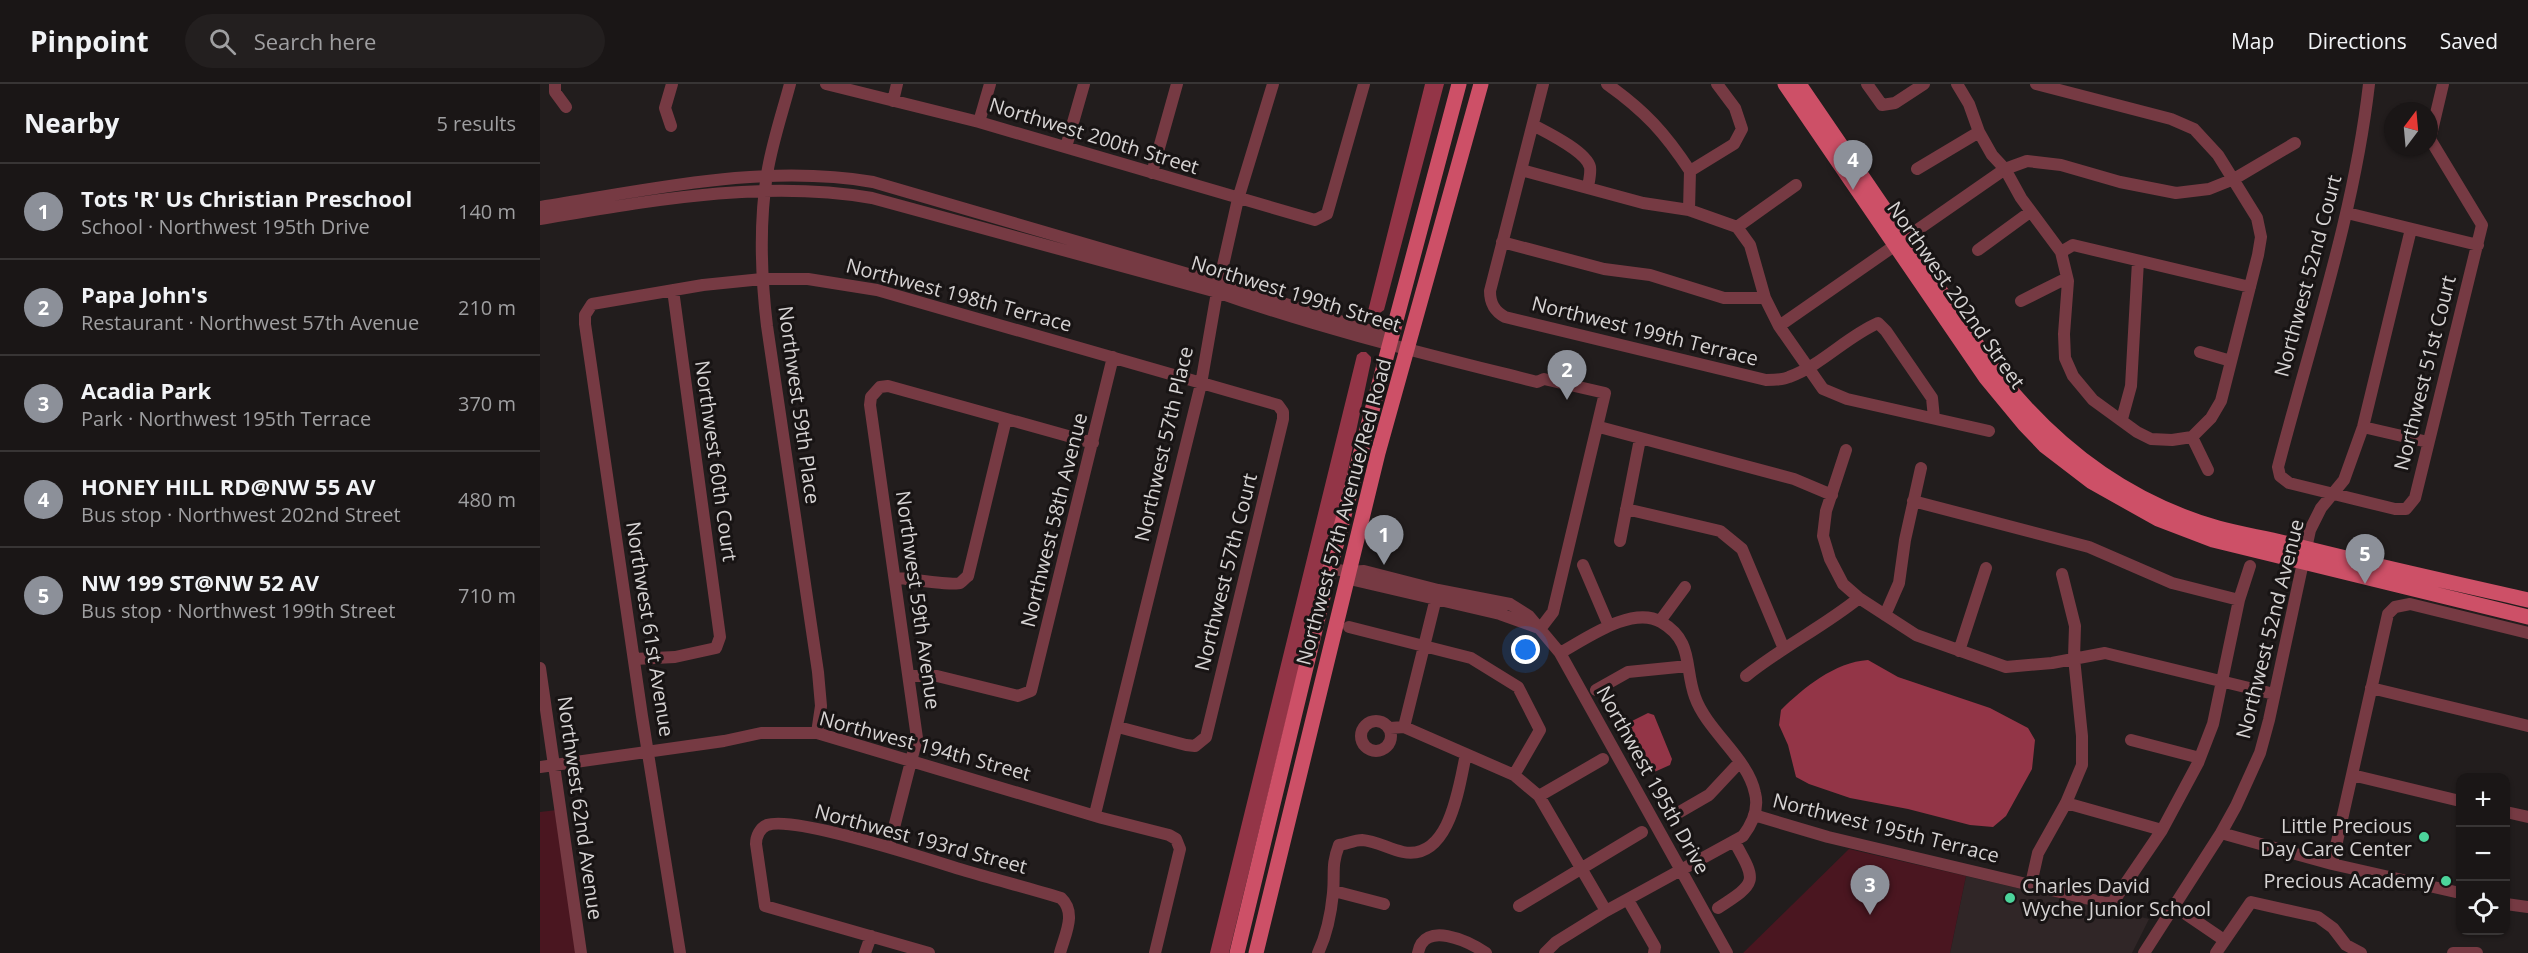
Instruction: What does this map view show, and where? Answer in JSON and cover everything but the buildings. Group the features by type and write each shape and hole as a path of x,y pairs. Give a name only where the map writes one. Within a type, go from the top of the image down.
{"main road":[{"name":"Northwest 57th Avenue/Red Road","path":"1237,953 1330,568 1459,84"},
{"name":"Northwest 57th Avenue/Red Road","path":"1256,953 1378,453 1481,84"},
{"name":"Northwest 202nd Street","path":"1785,84 2014,395 2095,478 2190,519 2305,556"},
{"name":"Northwest 202nd Street","path":"1799,84 1900,242"},
{"path":"2305,556 2527,600"},
{"path":"2305,556 2524,624"}],"street":[{"path":"555,84 555,92 566,107"},
{"path":"671,126 665,108 672,84"},
{"name":"Northwest 59th Place","path":"790,84 767,175 762,226 762,279 818,672 821,706 817,733"},
{"name":"Northwest 200th Street","path":"826,84 979,122 1315,220 1327,214 1365,84"},
{"path":"893,101 897,84"},
{"path":"979,122 990,84"},
{"path":"1066,147 1084,84"},
{"path":"1152,173 1177,84"},
{"name":"Northwest 57th Place","path":"1095,814 1201,384 1218,287 1238,199 1273,84"},
{"path":"1543,84 1502,242 1604,268 1650,275 1724,298 1765,298"},
{"path":"1607,84 1639,107 1671,143 1690,171 1689,210"},
{"path":"1690,171 1734,144 1742,129 1735,108 1718,84"},
{"path":"1867,84 1882,105 1895,103 1924,84"},
{"path":"1958,84 1992,155 2005,169 2030,212 2061,252 2067,278 2065,358 2073,376 2093,400 2137,432 2151,439 2172,440 2192,437 2211,418 2221,401 2261,237 2257,218 2218,155 2194,129 2171,119 2036,84"},
{"name":"Northwest 52nd Court","path":"2335,493 2289,483 2280,476 2278,467 2347,213 2363,136 2369,84"},
{"path":"2347,213 2478,245 2482,225 2430,139 2443,84"},
{"path":"1533,125 1559,139 1587,161 1590,167 1588,187"},
{"path":"1917,169 1979,132"},
{"path":"1779,326 2005,169 2027,161 2061,165 2120,182 2176,193 2209,189 2234,179 2295,143"},
{"path":"1521,170 1643,202 1689,210 1737,227 1750,245 1765,298 1779,326 1823,390 1847,399 1989,431"},
{"name":"Northwest 199th Street","path":"540,207 666,186 767,175 845,177 873,182 1218,287 1259,307 1391,341 1408,350 1537,382 1544,379 1605,393 1553,612 1540,629"},
{"path":"1737,227 1796,185"},
{"name":"Northwest 199th Street","path":"540,219 619,206 766,189 840,192 872,198 1218,287"},
{"path":"1978,250 2030,212"},
{"name":"Northwest 52nd Avenue","path":"2144,953 2221,833 2260,753 2310,530 2321,508 2344,480 2363,427 2410,229"},
{"name":"Northwest 199th Terrace","path":"1502,242 1490,291 1493,307 1505,317 1766,380 1788,378 1807,368 1863,330 1878,323 1886,331 1932,398 1934,418"},
{"path":"2061,252 2073,245 2250,287"},
{"name":"Northwest 51st Court","path":"2335,493 2395,509 2406,509 2415,498 2478,245"},
{"path":"2121,419 2131,386 2138,261"},
{"path":"2021,302 2067,278"},
{"name":"Northwest 198th Terrace","path":"587,310 592,304 601,301 673,290 762,279 808,279 877,290 1268,402 1281,408"},
{"name":"Northwest 60th Court","path":"634,660 675,657 716,648 720,637 673,290"},
{"name":"Northwest 61st Avenue","path":"587,310 585,324 591,369 680,953"},
{"path":"2200,352 2231,361"},
{"name":"Northwest 58th Avenue","path":"910,676 937,676 1018,696 1031,692 1113,357"},
{"name":"Northwest 59th Avenue","path":"889,847 918,738 870,405 874,392 880,387 888,386 1006,419"},
{"name":"Northwest 57th Court","path":"1118,727 1186,745 1201,744 1206,737 1278,442 1283,419 1281,408"},
{"path":"895,578 916,578 953,584 963,581 968,576 1006,419 1093,444"},
{"path":"2363,427 2428,442"},
{"path":"1604,428 1794,479 1832,495"},
{"path":"2192,437 2208,470"},
{"path":"1620,541 1640,439"},
{"path":"1846,450 1826,511 1823,536 1836,573 1843,584 1859,598 1916,635 2006,667 2052,663 2105,653 2274,694"},
{"path":"1885,615 1899,583 1921,468"},
{"path":"1913,501 2089,547 2172,584 2239,600"},
{"path":"1626,509 1720,531 1742,549 1784,649"},
{"path":"1583,565 1609,626"},
{"path":"2066,803 2162,830 2200,758 2213,724 2239,600 2250,566"},
{"name":"Northwest 195th Drive","path":"1330,568 1349,572 1354,580 1437,595 1510,604 1529,616 1560,653 1727,953"},
{"path":"1959,651 1986,568"},
{"path":"2031,884 2038,852 2066,803 2082,765 2082,736 2074,658 2075,626 2061,574"},
{"path":"1660,621 1685,587"},
{"path":"1404,727 1437,595"},
{"path":"1746,676 1838,615 1859,598"},
{"path":"2332,864 2388,615 2395,607 2410,604 2524,624 2527,600"},
{"path":"1545,953 1556,942 1606,912 1743,836 1754,815 1756,797 1754,787 1695,698 1687,650 1678,637 1660,621 1635,616 1609,626 1560,653"},
{"path":"1349,627 1471,658 1518,687 1540,730 1514,775"},
{"path":"1596,690 1628,672 1688,666"},
{"name":"Northwest 62nd Avenue","path":"540,668 581,953"},
{"path":"2371,688 2528,726"},
{"path":"1390,728 1404,727 1514,775 1539,796 1606,912"},
{"name":"Northwest 194th Street","path":"540,767 724,741 761,733 817,733 1169,835 1176,839 1180,849 1155,953"},
{"path":"2131,740 2200,758"},
{"path":"1317,953 1326,936 1334,891 1333,861 1339,845 1361,840 1405,853 1422,852 1438,841 1454,807 1466,754"},
{"path":"1539,796 1603,759"},
{"path":"1671,817 1709,795 1739,763"},
{"path":"2352,775 2456,800"},
{"path":"2510,813 2528,817"},
{"name":"Northwest 195th Terrace","path":"1754,815 1828,837 2106,903 2113,902 2162,830"},
{"name":"Northwest 193rd Street","path":"870,936 765,906 756,844 756,837 761,829 768,825 801,826 889,847 1061,897 1071,911 1060,953"},
{"path":"1520,906 1642,832"},
{"path":"2221,833 2332,864 2456,893"},
{"path":"1718,908 1746,890 1750,878 1749,869 1734,841"},
{"path":"1334,891 1384,904"},
{"path":"1628,900 1655,947 1654,953"},
{"path":"2216,953 2251,902 2318,917 2333,928 2346,945 2361,953"},
{"path":"2510,905 2528,907"},
{"path":"2174,906 2224,940"},
{"path":"1418,953 1420,944 1428,936 1441,935 1472,943 1486,953"},
{"path":"865,953 870,936 928,953"},
{"path":"2453,953 2477,953"}],"shaded area":[{"path":"1425,84 1444,84 1384,310 1374,317 1369,315 1368,311"},
{"path":"1366,352 1371,357 1371,361 1330,554 1290,704 1229,953 1210,953 1357,355"},
{"path":"1868,660 1898,677 1990,708 2028,728 2035,740 2032,769 2006,816 1993,827 1970,825 1908,809 1850,798 1809,784 1796,777 1788,745 1779,725 1781,710 1809,685 1832,671"},
{"path":"1648,713 1654,715 1672,759 1670,765 1652,773 1647,771 1626,730 1632,721"},
{"path":"557,810 576,953 540,953 540,812"},
{"path":"1849,849 1966,876 1950,953 1743,953"},
{"name":"Charles David Wyche Junior School","path":"1966,876 2149,919 2132,953 1950,953"}],"place":[{"name":"HONEY HILL RD@NW 55 AV","path":"1853,190"},
{"name":"Papa John's","path":"1567,400"},
{"name":"Tots 'R' Us Christian Preschool","path":"1384,565"},
{"name":"NW 199 ST@NW 52 AV","path":"2365,584"},
{"name":"Little Precious Day Care Center","path":"2424,837"},
{"name":"Precious Academy","path":"2446,881"},
{"name":"Charles David Wyche Junior School","path":"2010,898"},
{"name":"Acadia Park","path":"1870,915"}]}
